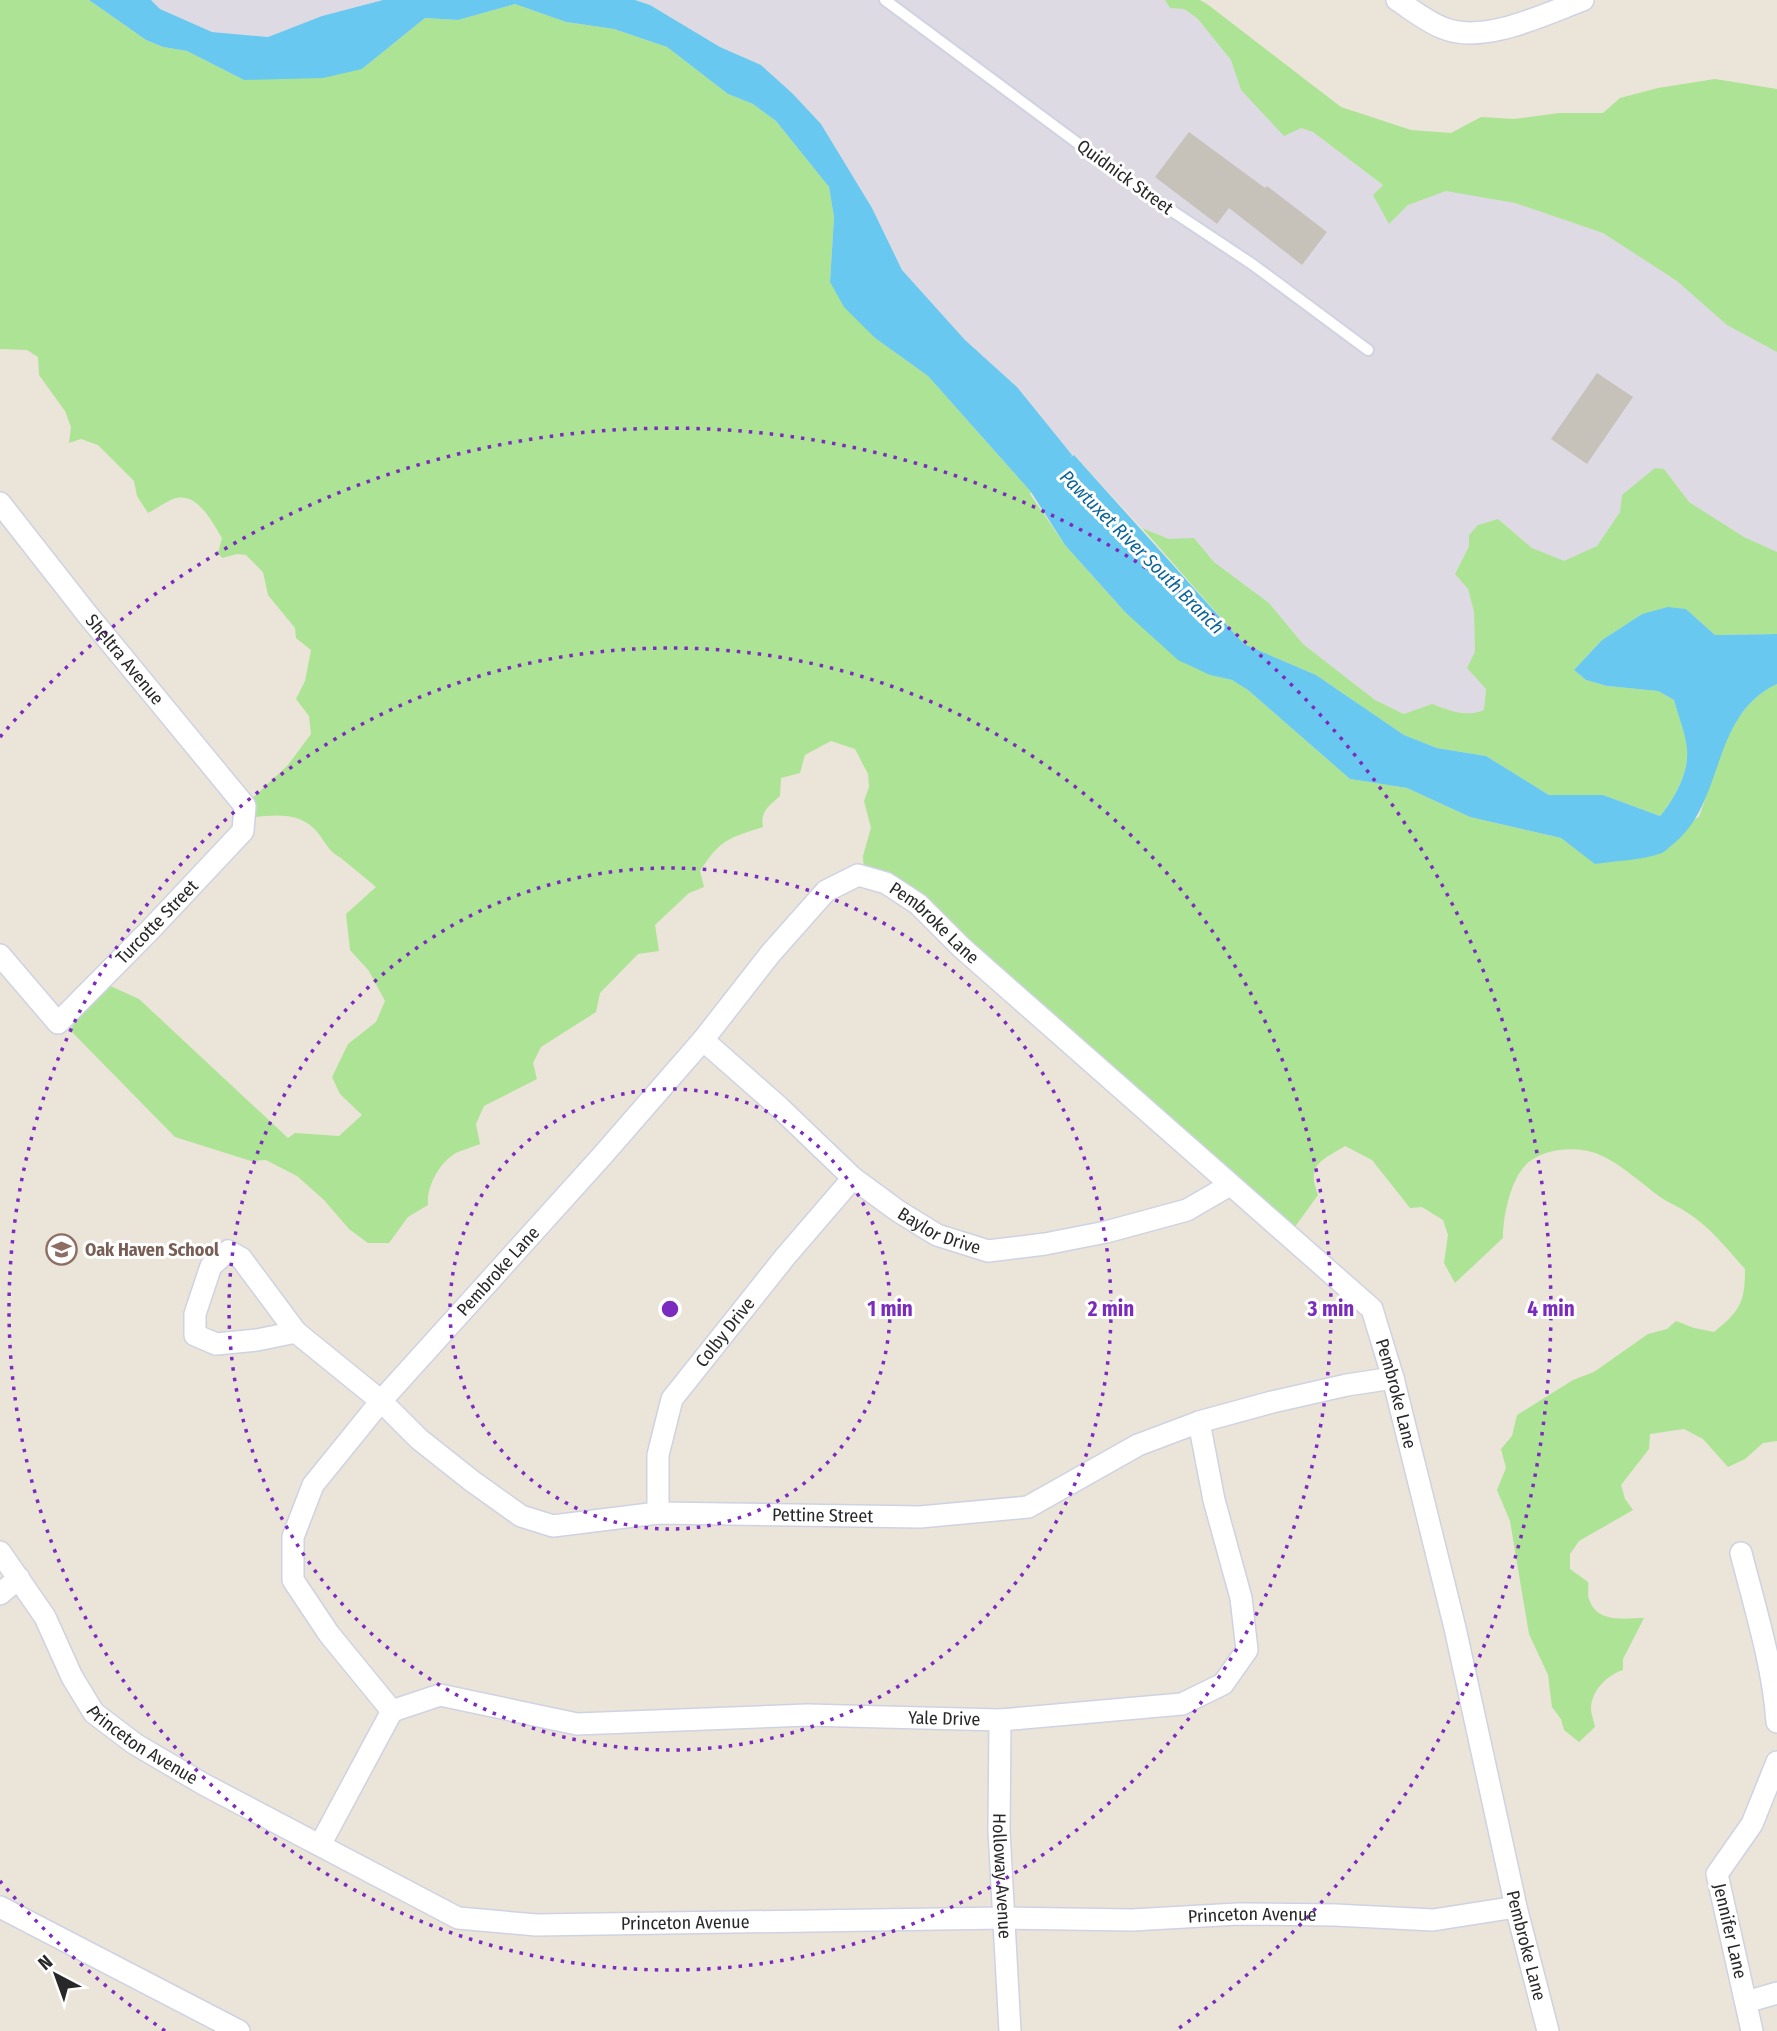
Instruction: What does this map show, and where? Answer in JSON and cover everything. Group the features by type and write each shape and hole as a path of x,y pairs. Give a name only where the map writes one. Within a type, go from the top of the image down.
{"street":[{"path":"1397,0 1443,28 1471,33 1490,32 1583,0"},
{"name":"Sheltra Avenue","path":"0,503 87,614 245,806 243,815"},
{"name":"Turcotte Street","path":"0,955 58,1023 243,831 243,815"},
{"name":"Pembroke Lane","path":"392,1712 330,1634 293,1580 293,1536 313,1485 381,1401 703,1040 771,953 826,891 858,875 886,883 918,904 961,947 1372,1309 1393,1378 1455,1628 1516,1907 1548,2031"},
{"name":"Baylor Drive","path":"703,1040 779,1107 853,1178 937,1235 988,1251 1106,1232 1187,1210 1230,1185"},
{"name":"Colby Drive","path":"658,1513 658,1455 672,1399 785,1257 853,1178"},
{"name":"Pettine Street","path":"296,1332 257,1340 216,1344 195,1335 195,1314 211,1266 228,1251 241,1258 296,1332 381,1401 419,1439 521,1516 553,1526 658,1513 920,1517 1028,1507 1138,1445 1199,1422 1272,1402 1393,1378"},
{"name":"Yale Drive","path":"392,1712 440,1695 577,1724 807,1714 1000,1720 1182,1704 1223,1684 1247,1650 1241,1598 1214,1500 1199,1422"},
{"name":"Princeton Avenue","path":"0,1552 46,1617 72,1677 94,1713 135,1744 205,1785 458,1918 536,1925 1005,1918 1132,1920 1238,1914 1335,1914 1433,1920 1516,1907"},
{"path":"1741,1552 1762,1635 1775,1698 1777,1722"},
{"path":"0,1594 19,1578"},
{"path":"320,1845 392,1712"},
{"name":"Holloway Avenue","path":"1000,1720 999,1831 1010,2031"},
{"name":"Jennifer Lane","path":"1752,2031 1717,1874 1752,1824 1777,1762"},
{"path":"0,1908 239,2031"},
{"path":"1746,2003 1777,1993"}],"lane":[{"name":"Quidnick Street","path":"885,0 1132,184 1252,264 1368,350"}],"shaded area":[{"path":"151,0 383,0 322,16 268,37 212,32 160,9"},
{"path":"635,0 1165,0 1170,8 1184,9 1197,18 1231,60 1241,90 1301,128 1313,132 1384,186 1389,223 1408,205 1446,190 1515,203 1603,233 1677,281 1728,325 1777,352 1777,552 1744,537 1689,502 1664,469 1622,495 1620,512 1597,546 1564,562 1532,548 1498,519 1478,525 1469,535 1469,545 1455,574 1468,589 1474,612 1475,652 1486,689 1484,710 1473,715 1432,704 1405,714 1375,700 1303,644 1269,603 1214,562 1195,539 1169,539 1142,528 1074,455 1071,457 1017,387 965,340 902,270 872,208 821,124 792,93 761,65 720,47 650,5"}],"green space":[{"path":"0,0 89,0 146,40 163,47 187,51 244,80 362,69 425,18 458,20 515,4 566,22 614,29 667,47 728,94 753,104 776,121 829,187 834,217 830,282 875,338 928,376 1031,492 1065,545 1125,612 1210,675 1232,680 1248,690 1350,779 1407,788 1470,817 1561,838 1596,864 1699,817 1718,760 1735,724 1760,694 1777,684 1777,1441 1763,1443 1745,1459 1728,1467 1703,1439 1684,1429 1650,1434 1649,1449 1621,1485 1625,1499 1633,1510 1579,1541 1570,1554 1570,1569 1588,1582 1588,1597 1598,1613 1620,1619 1644,1618 1623,1659 1623,1670 1611,1676 1597,1690 1591,1709 1595,1727 1579,1742 1564,1730 1561,1719 1552,1707 1548,1675 1529,1634 1510,1521 1497,1490 1506,1468 1501,1449 1512,1436 1517,1415 1573,1380 1594,1372 1648,1334 1667,1329 1676,1321 1714,1332 1730,1318 1739,1305 1744,1290 1745,1269 1704,1225 1660,1197 1615,1163 1589,1151 1567,1149 1545,1153 1527,1164 1520,1172 1505,1213 1503,1238 1455,1283 1444,1263 1448,1235 1443,1220 1422,1207 1410,1208 1372,1160 1345,1146 1318,1164 1314,1176 1318,1195 1289,1235 958,947 864,874 863,856 871,828 864,801 869,787 868,774 855,749 831,741 805,755 800,773 781,778 780,796 764,813 763,827 719,846 700,871 704,887 689,893 655,925 659,951 638,954 600,993 596,1012 541,1047 533,1063 537,1079 484,1106 476,1124 480,1144 458,1152 446,1161 432,1182 428,1205 408,1217 389,1243 368,1243 349,1229 324,1200 297,1176 266,1160 251,1161 175,1137 70,1030 88,1003 106,984 139,999 288,1138 295,1133 339,1136 362,1115 340,1094 332,1077 348,1044 376,1022 385,1001 369,971 350,950 346,914 376,887 334,853 318,833 302,820 284,816 244,818 244,806 288,765 311,734 309,716 296,699 305,681 311,650 296,638 295,628 268,595 263,572 246,555 237,554 222,558 218,553 222,538 203,509 182,497 170,500 148,513 137,496 134,481 98,445 81,439 69,443 71,427 65,411 39,375 38,357 27,350 0,349"},
{"path":"1165,0 1200,0 1341,107 1411,130 1451,133 1481,117 1514,119 1559,113 1603,113 1620,98 1658,88 1715,79 1777,89 1777,352 1727,325 1677,281 1603,233 1515,203 1446,191 1408,205 1389,224 1373,195 1383,185 1313,132 1301,128 1284,136 1241,90 1231,60 1197,18 1184,9 1170,8"},
{"path":"1655,468 1664,469 1689,502 1744,537 1777,552 1777,634 1715,635 1686,609 1642,614 1602,640 1574,670 1586,680 1607,686 1658,691 1674,700 1685,737 1686,767 1680,785 1660,816 1603,795 1549,795 1486,756 1437,748 1404,735 1316,675 1244,644 1142,528 1169,539 1194,538 1214,562 1269,603 1303,644 1375,700 1404,714 1432,704 1470,713 1484,710 1486,689 1467,668 1475,652 1474,612 1468,589 1455,574 1469,546 1469,535 1478,525 1498,519 1532,548 1564,561 1597,546 1620,512 1622,495"}],"water":[{"name":"Pawtuxet River South Branch","path":"89,0 151,0 160,9 212,32 268,37 322,16 383,0 635,0 650,5 720,47 761,65 821,124 872,208 902,270 965,340 1017,387 1071,457 1074,455 1244,644 1316,675 1404,735 1437,748 1486,756 1549,795 1603,795 1660,816 1680,785 1686,767 1685,738 1674,700 1658,691 1607,686 1586,680 1574,670 1602,640 1642,614 1668,607 1686,609 1715,635 1777,634 1777,684 1755,698 1740,717 1728,738 1702,807 1689,827 1664,852 1652,856 1595,864 1561,838 1470,817 1407,788 1350,779 1248,690 1232,680 1210,675 1178,660 1125,612 1065,545 1031,492 928,376 875,338 844,307 830,282 834,217 829,187 776,121 753,104 728,94 667,47 614,29 566,22 515,4 458,20 425,18 362,69 323,78 244,80 187,51 163,47 146,40"}],"building":[{"path":"1189,132 1327,232 1302,265 1229,208 1217,224 1155,177"},
{"path":"1597,373 1633,397 1587,464 1551,439"}],"place":[{"name":"Oak Haven School","path":"62,1250"}]}
